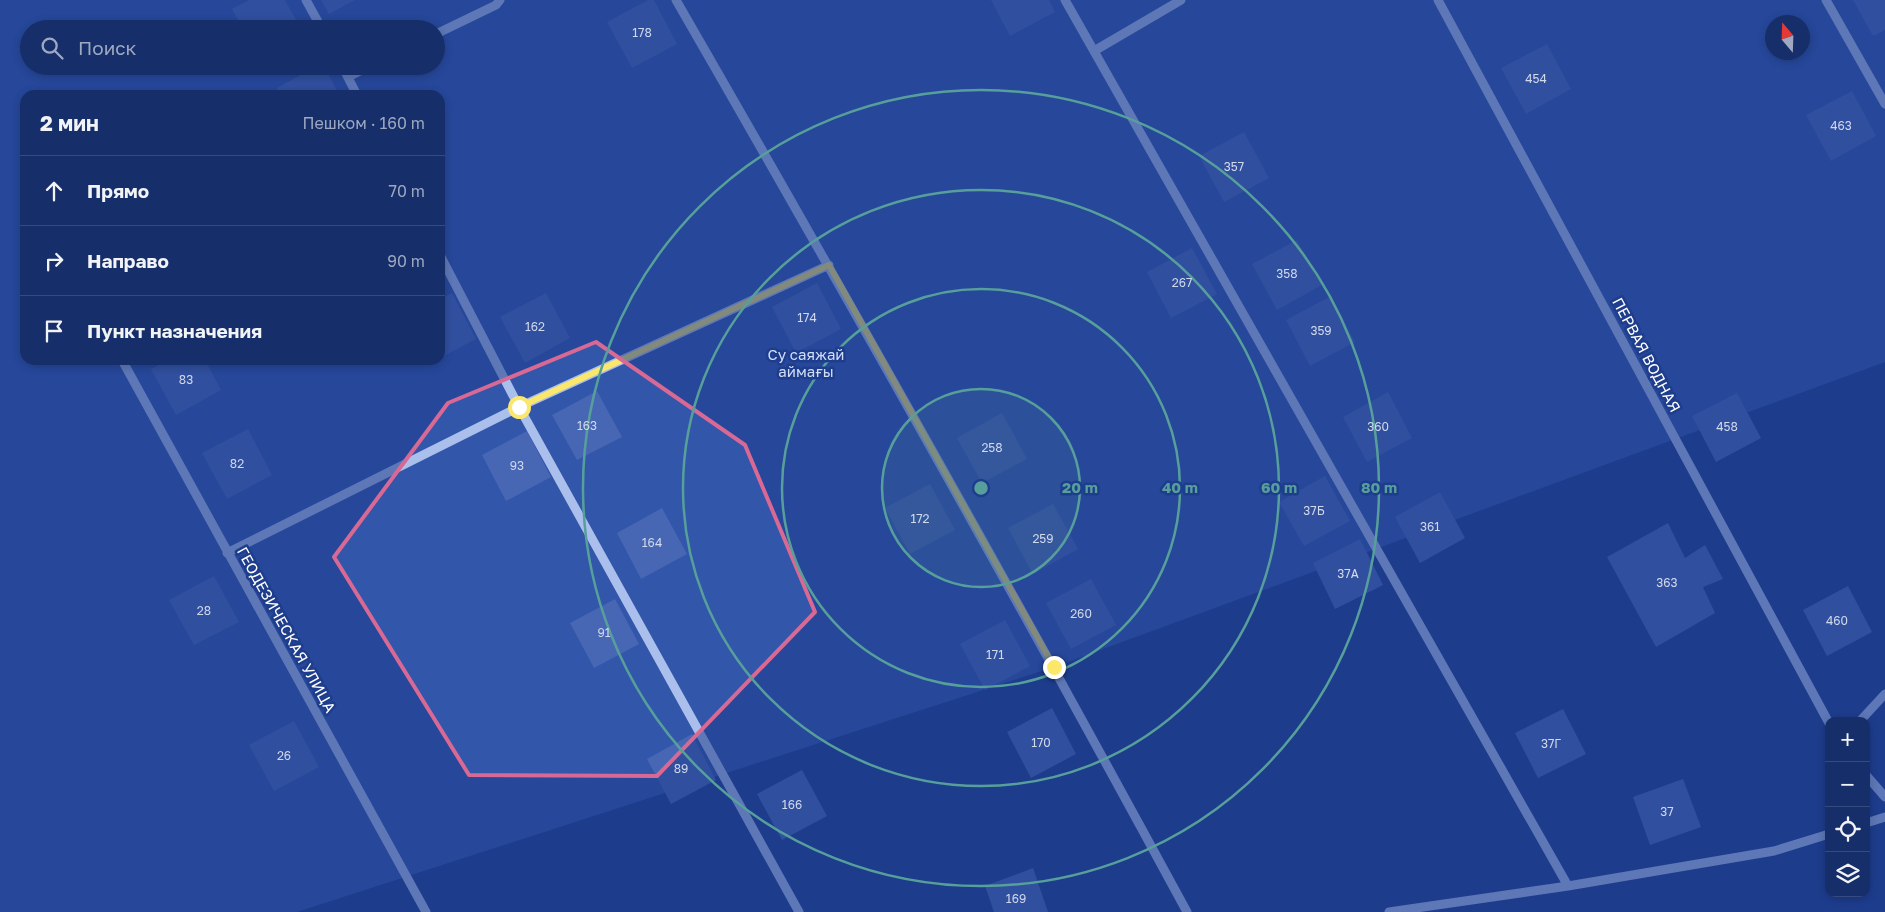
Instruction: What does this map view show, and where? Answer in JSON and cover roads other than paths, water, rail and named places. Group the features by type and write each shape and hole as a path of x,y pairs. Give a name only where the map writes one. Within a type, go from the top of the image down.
{"street":[{"path":"306,0 317,20"},
{"path":"445,30 496,5 500,0"},
{"path":"676,0 829,265 1054,667 1187,912"},
{"path":"1065,0 1568,886"},
{"path":"1094,51 1180,0"},
{"name":"ПЕРВАЯ ВОДНАЯ","path":"1438,0 1826,717"},
{"path":"1826,0 1885,104"},
{"path":"352,75 348,77 354,90"},
{"path":"445,265 519,407 798,912"},
{"path":"227,553 519,407 829,265"},
{"name":"ГЕОДЕЗИЧЕСКАЯ УЛИЦА","path":"125,365 426,912"},
{"path":"1864,717 1885,694"},
{"path":"1870,780 1885,797"},
{"path":"1870,822 1885,817"},
{"path":"1389,912 1568,886 1774,851 1825,835"}],"park label":[{"name":"Су саяжай аймағы","path":"806,364"}]}
